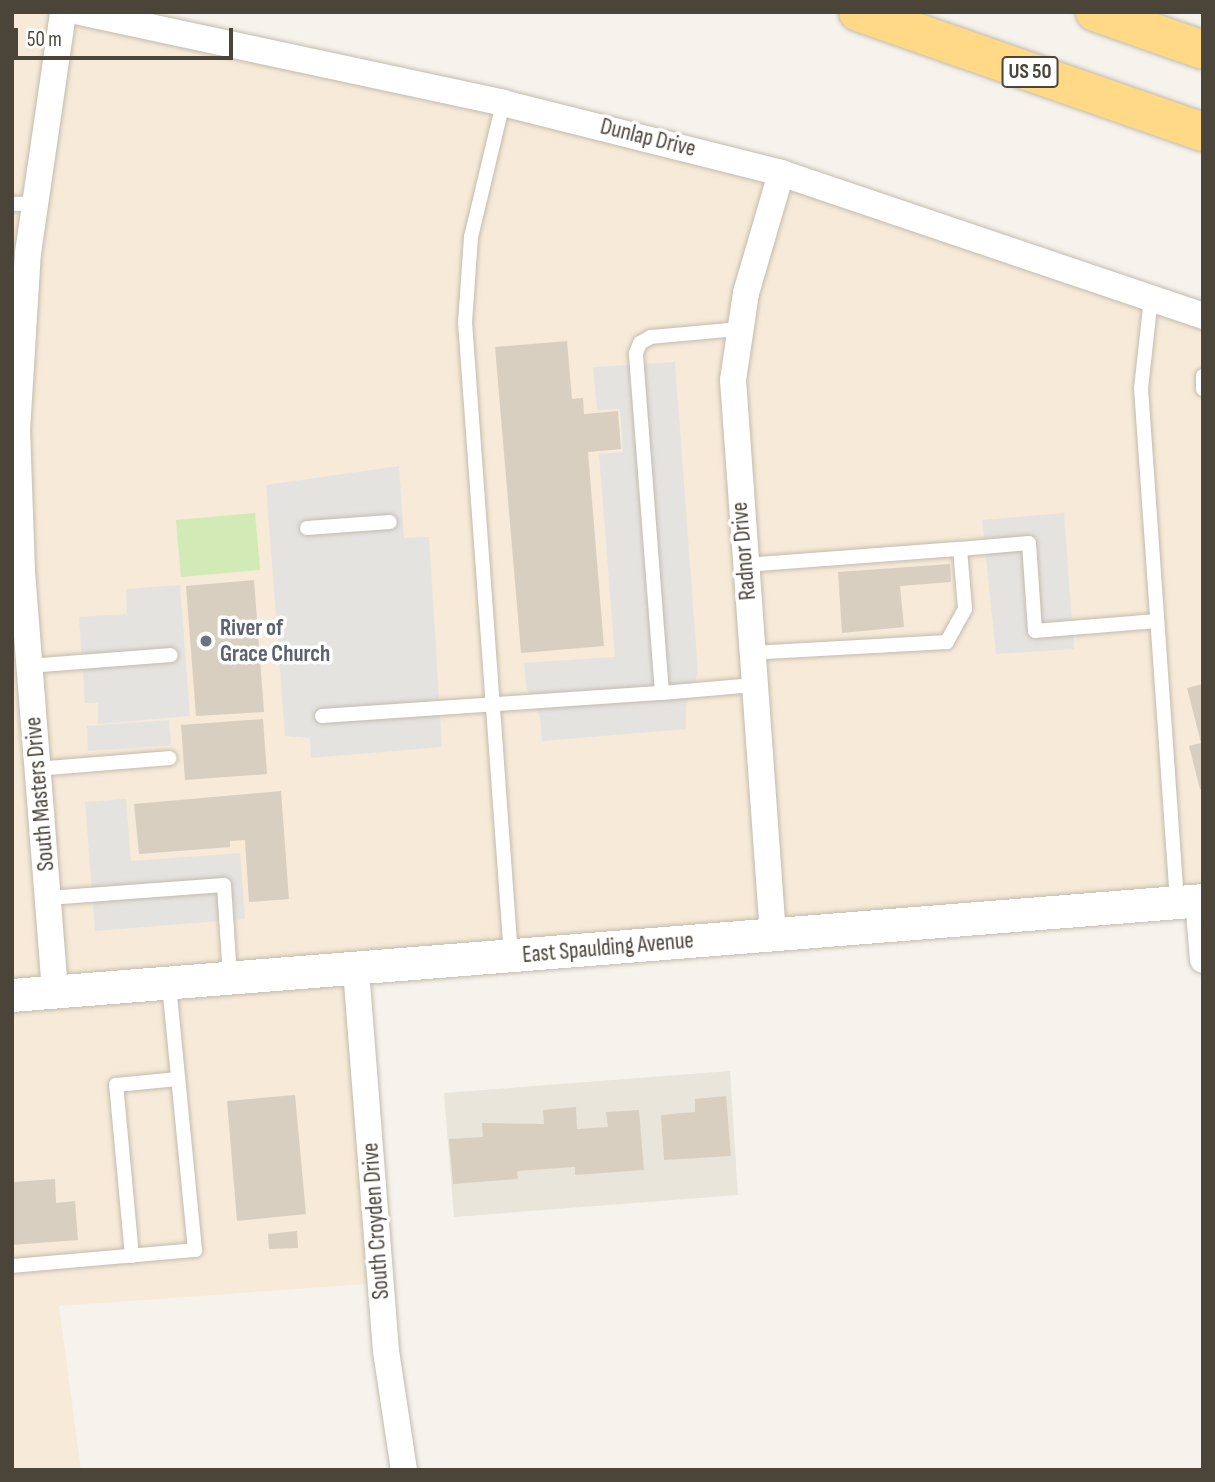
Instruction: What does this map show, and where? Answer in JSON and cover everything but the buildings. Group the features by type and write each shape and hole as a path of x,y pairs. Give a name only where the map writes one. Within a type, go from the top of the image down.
{"highway":[{"name":"US 50","path":"858,12 1203,132"},
{"path":"1095,12 1203,50"}],"street":[{"name":"South Masters Drive","path":"55,992 29,666 17,431 24,203 63,12"},
{"name":"Dunlap Drive","path":"80,12 503,103 781,173 1203,316"},
{"name":"Radnor Drive","path":"773,934 733,399 739,330 781,173"},
{"name":"East Spaulding Avenue","path":"12,995 356,970 1193,900"},
{"path":"1193,900 1203,960"},
{"name":"South Croyden Drive","path":"356,970 386,1351 404,1470"}],"lane":[{"path":"503,103 471,236 465,322 511,956"},
{"path":"1151,298 1141,388 1157,621 1193,900"},
{"path":"662,693 636,353 640,343 651,337 739,330"},
{"path":"1203,376 1203,389"},
{"path":"307,528 390,522"},
{"path":"745,565 1029,543 1035,631 1157,621"},
{"path":"752,653 947,642 965,609 960,549"},
{"path":"29,666 171,655"},
{"path":"322,716 754,685"},
{"path":"37,769 170,758"},
{"path":"48,898 224,885 230,979"},
{"path":"12,1266 195,1250 169,984"},
{"path":"132,1256 116,1086 178,1079"}],"shaded area":[{"path":"12,12 80,12 602,126 1203,316 1203,900 356,970 380,1283 59,1306 81,1470 12,1470"},
{"path":"675,362 698,673 686,706 686,729 542,741 540,718 526,686 524,663 615,657 599,454 623,452 620,409 597,410 593,367"},
{"path":"399,466 404,538 429,537 442,747 311,758 310,738 285,736 266,485"},
{"path":"1064,513 1074,649 996,654 982,520"},
{"path":"180,585 190,716 98,724 98,703 85,703 79,617 127,614 126,589"},
{"path":"169,720 171,745 88,751 87,726"},
{"path":"126,799 131,861 240,853 245,919 95,931 85,802"},
{"path":"730,1071 738,1195 454,1217 444,1093"}],"green space":[{"path":"255,513 260,570 181,577 176,520"}],"place":[{"name":"River of Grace Church","path":"206,641"}]}
